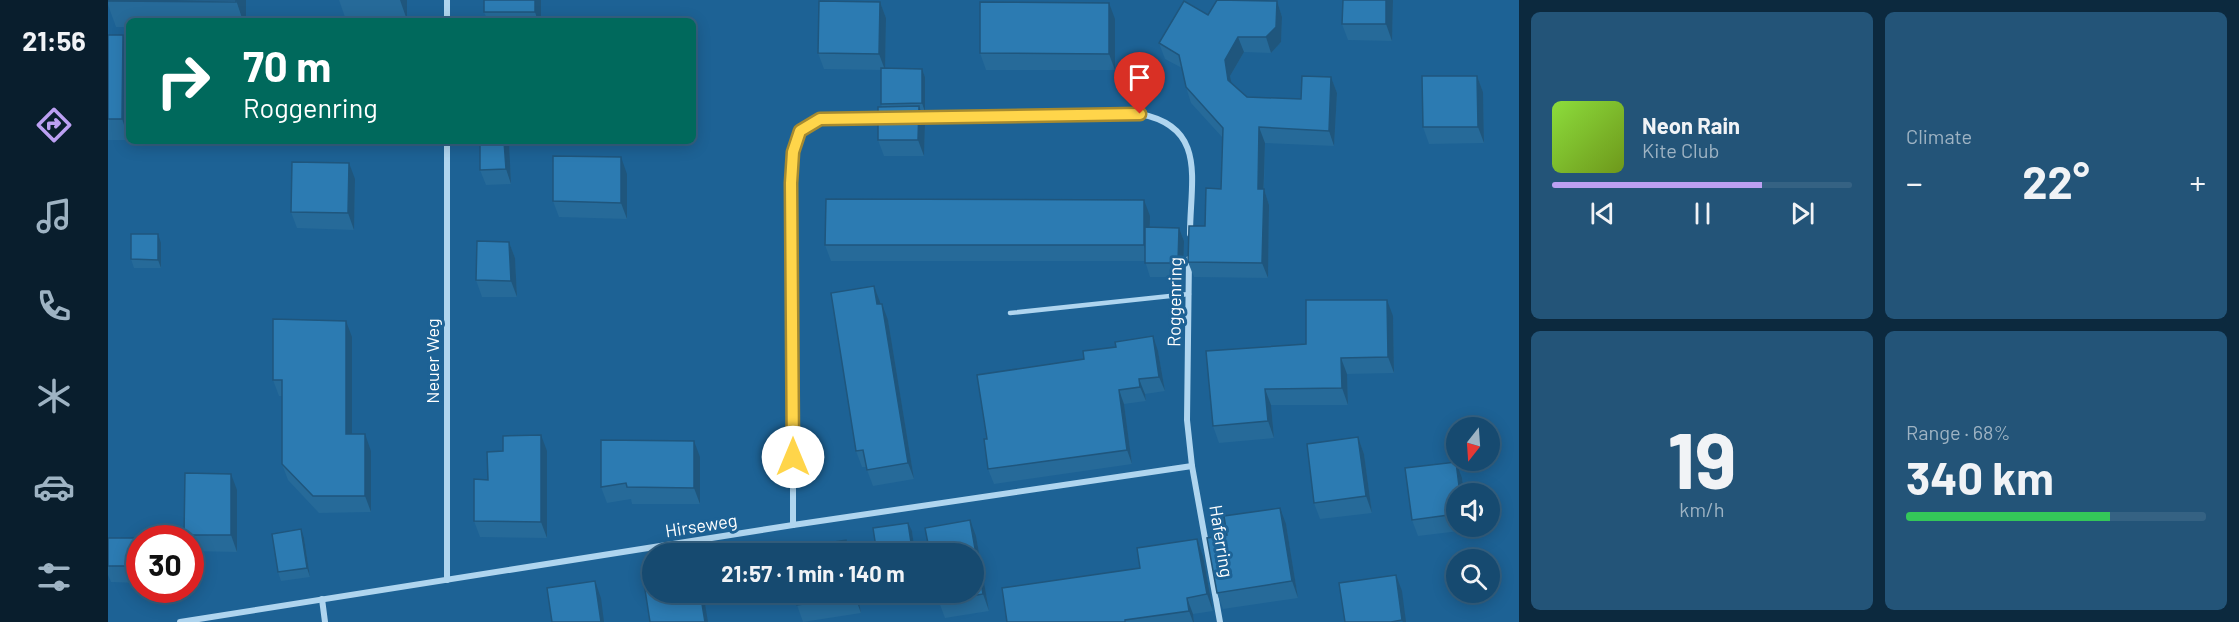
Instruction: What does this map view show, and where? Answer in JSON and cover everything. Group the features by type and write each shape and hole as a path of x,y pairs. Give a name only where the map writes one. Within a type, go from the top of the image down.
{"street":[{"path":"447,0 447,18"},
{"name":"Roggenring","path":"912,117 1140,114 1160,118 1175,126 1185,138 1190,151 1187,420 1192,466"},
{"path":"793,525 793,152 800,131 820,119 889,118"},
{"name":"Neuer Weg","path":"447,144 447,580"},
{"name":"Hirseweg","path":"180,622 793,525 1192,466"},
{"name":"Haferring","path":"1192,466 1220,622"},
{"path":"322,599 326,622"}],"lane":[{"path":"1010,313 1189,294"}],"building":[{"path":"236,0 236,2 108,1"},
{"path":"484,0 535,0 535,12 484,12"},
{"path":"1217,0 1277,1 1276,27 1266,37 1238,37 1225,60 1228,80 1247,97 1301,99 1302,76 1331,77 1329,131 1259,127 1258,189 1264,189 1262,263 1188,262 1189,226 1205,226 1206,188 1221,189 1223,128 1186,87 1179,55 1159,43 1184,1 1208,15"},
{"path":"1343,0 1386,0 1386,24 1342,24"},
{"path":"819,1 880,2 879,54 818,53"},
{"path":"980,2 1109,3 1109,54 980,53"},
{"path":"108,35 123,35 122,119 108,119"},
{"path":"881,68 922,69 922,103 881,104"},
{"path":"1422,76 1477,76 1478,127 1423,127"},
{"path":"919,106 918,140 878,140 878,107"},
{"path":"480,144 504,144 506,169 480,170"},
{"path":"553,156 621,157 621,203 553,201"},
{"path":"292,162 349,163 348,213 291,212"},
{"path":"826,199 1144,200 1144,245 825,245"},
{"path":"1145,227 1179,228 1178,263 1145,263"},
{"path":"131,234 158,234 158,260 131,259"},
{"path":"477,241 509,242 511,281 476,280"},
{"path":"874,286 877,304 882,304 908,463 867,470 863,450 856,451 831,293"},
{"path":"1306,300 1387,300 1388,357 1341,358 1342,388 1265,389 1268,421 1213,426 1206,351 1306,344"},
{"path":"273,319 346,321 346,434 365,434 365,496 313,496 282,464 282,380 273,380"},
{"path":"1153,336 1159,377 1139,379 1140,387 1119,390 1127,450 988,469 984,439 987,439 977,375 1084,359 1083,351 1116,347 1115,342"},
{"path":"541,435 541,522 474,521 474,479 488,480 487,452 503,451 503,436"},
{"path":"1358,437 1366,496 1314,503 1307,444"},
{"path":"601,440 694,441 694,488 627,487 626,483 601,487"},
{"path":"1446,463 1446,471 1457,471 1459,483 1446,483 1446,515 1412,520 1405,468"},
{"path":"185,473 231,474 231,535 204,535 204,525 184,525"},
{"path":"1280,508 1292,581 1217,593 1207,538 1227,535 1224,516"},
{"path":"970,520 974,543 928,543 925,528"},
{"path":"908,523 911,543 875,543 873,528"},
{"path":"301,529 307,568 278,572 272,534"},
{"path":"108,538 126,538 126,566 108,566"},
{"path":"1197,539 1207,594 1187,598 1189,611 1125,620 1125,622 1007,622 1002,588 1140,568 1137,548"},
{"path":"846,540 846,543 827,543"},
{"path":"1396,575 1402,620 1345,622 1339,583"},
{"path":"595,581 601,622 552,622 547,588"},
{"path":"647,603 702,603 705,622 650,622"}],"route":[{"path":"793,457 791,183 793,152 800,131 820,119 1140,114"}]}
